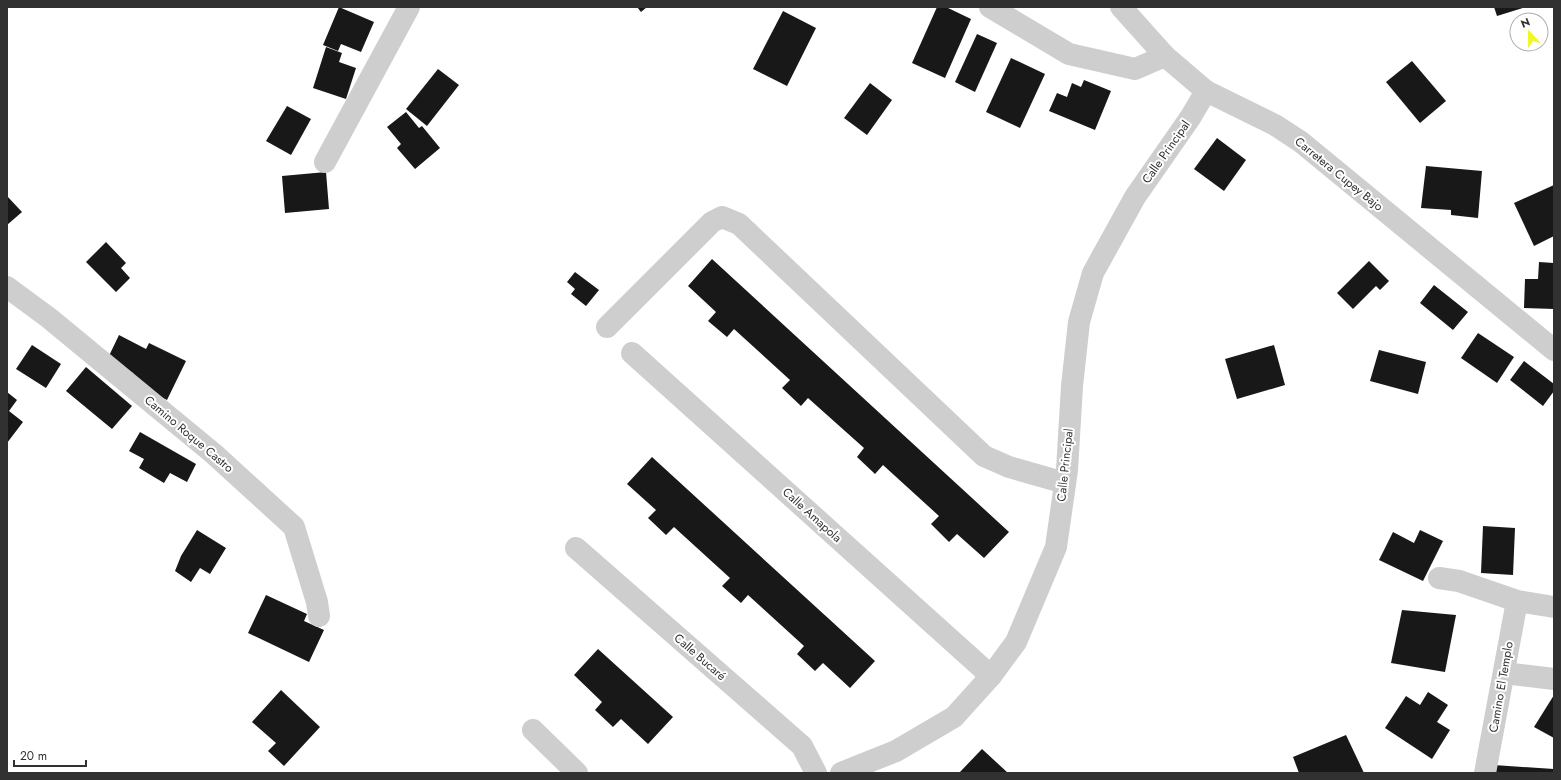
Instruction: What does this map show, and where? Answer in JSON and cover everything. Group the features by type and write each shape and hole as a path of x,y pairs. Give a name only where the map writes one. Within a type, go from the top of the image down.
{"street":[{"path":"325,162 409,7"},
{"path":"990,7 1069,54 1135,69 1165,56"},
{"name":"Carretera Cupey Bajo","path":"1121,7 1165,56 1206,90 1275,125 1301,142 1554,350"},
{"name":"Calle Principal","path":"846,772 896,751 954,717 991,676 1016,642 1056,547 1065,483 1072,386 1079,322 1093,273 1135,197 1190,118 1206,90"},
{"path":"607,328 712,222 722,217 739,224 984,456 1009,467 1065,483"},
{"name":"Camino Roque Castro","path":"7,287 49,318 214,454 294,527 317,602 319,616"},
{"name":"Calle Amapola","path":"632,353 991,676"},
{"name":"Calle Bucaré","path":"576,548 802,746 816,773"},
{"path":"1439,578 1459,581 1517,601 1554,607"},
{"name":"Camino El Templo","path":"1485,773 1517,601"},
{"path":"1504,673 1554,679"},
{"path":"533,730 577,773"}],"building":[{"path":"339,7 374,22 361,52 341,44 338,51 323,45"},
{"path":"637,7 647,7 641,12"},
{"path":"937,7 946,7 971,19 945,78 912,63"},
{"path":"1494,7 1526,7 1509,12 1497,16"},
{"path":"783,11 816,28 787,86 753,69"},
{"path":"977,34 997,43 975,92 955,82"},
{"path":"326,47 342,53 339,62 356,68 346,99 313,88"},
{"path":"1011,58 1045,74 1020,128 986,112"},
{"path":"1412,61 1446,101 1420,123 1386,82"},
{"path":"438,69 459,85 427,126 406,109"},
{"path":"1084,80 1111,91 1095,130 1049,111 1057,93 1067,97 1072,83 1081,87"},
{"path":"870,83 892,100 867,135 844,118"},
{"path":"287,106 311,119 291,155 266,141"},
{"path":"406,112 419,128 422,126 440,148 415,169 397,148 401,144 387,127"},
{"path":"1217,138 1246,160 1224,191 1194,169"},
{"path":"1426,166 1482,171 1478,218 1451,215 1451,210 1421,208"},
{"path":"326,172 329,209 285,213 282,176"},
{"path":"1554,185 1554,236 1534,246 1514,203"},
{"path":"7,196 22,212 7,225"},
{"path":"106,242 126,263 121,268 130,278 116,292 86,262"},
{"path":"712,259 1009,532 984,558 957,534 949,542 931,524 939,516 883,465 875,474 857,457 864,448 808,398 801,406 782,388 790,380 734,329 727,337 708,321 716,312 688,286"},
{"path":"1369,261 1389,281 1380,290 1376,286 1353,309 1337,293"},
{"path":"1539,262 1554,263 1554,309 1524,308 1525,279 1538,279"},
{"path":"575,272 599,290 586,306 571,294 575,289 567,282"},
{"path":"1434,285 1468,312 1453,330 1420,303"},
{"path":"1478,333 1514,357 1497,383 1461,358"},
{"path":"119,335 146,349 149,343 186,361 167,400 129,381 133,373 107,360"},
{"path":"32,345 61,364 46,388 16,369"},
{"path":"1274,345 1285,385 1237,399 1225,359"},
{"path":"1379,350 1426,362 1418,394 1370,381"},
{"path":"1524,361 1554,384 1554,391 1543,406 1510,380"},
{"path":"86,367 132,406 112,429 66,391"},
{"path":"7,392 17,400 9,411 23,422 7,443"},
{"path":"140,432 196,464 187,482 170,473 164,483 139,468 144,459 129,451"},
{"path":"652,457 875,661 850,688 823,663 815,671 797,654 804,646 748,595 741,603 722,586 730,578 674,527 666,535 648,518 656,510 627,484"},
{"path":"1483,526 1515,528 1513,575 1481,573"},
{"path":"197,530 226,548 210,574 200,568 191,582 175,571 181,556"},
{"path":"1420,530 1443,541 1423,581 1379,560 1393,532 1414,543"},
{"path":"266,595 307,614 304,621 324,630 309,662 248,633"},
{"path":"1402,610 1456,615 1445,672 1391,663"},
{"path":"598,649 673,717 648,744 621,719 613,727 595,710 602,702 574,675"},
{"path":"281,690 320,727 284,766 268,751 276,743 252,722"},
{"path":"1428,692 1448,705 1437,722 1450,730 1432,759 1385,728 1406,696 1420,705"},
{"path":"1554,695 1554,738 1534,727"},
{"path":"1346,735 1364,773 1299,773 1293,757"},
{"path":"982,749 1008,773 959,773"},
{"path":"1494,765 1554,769 1554,773 1493,773"}]}
